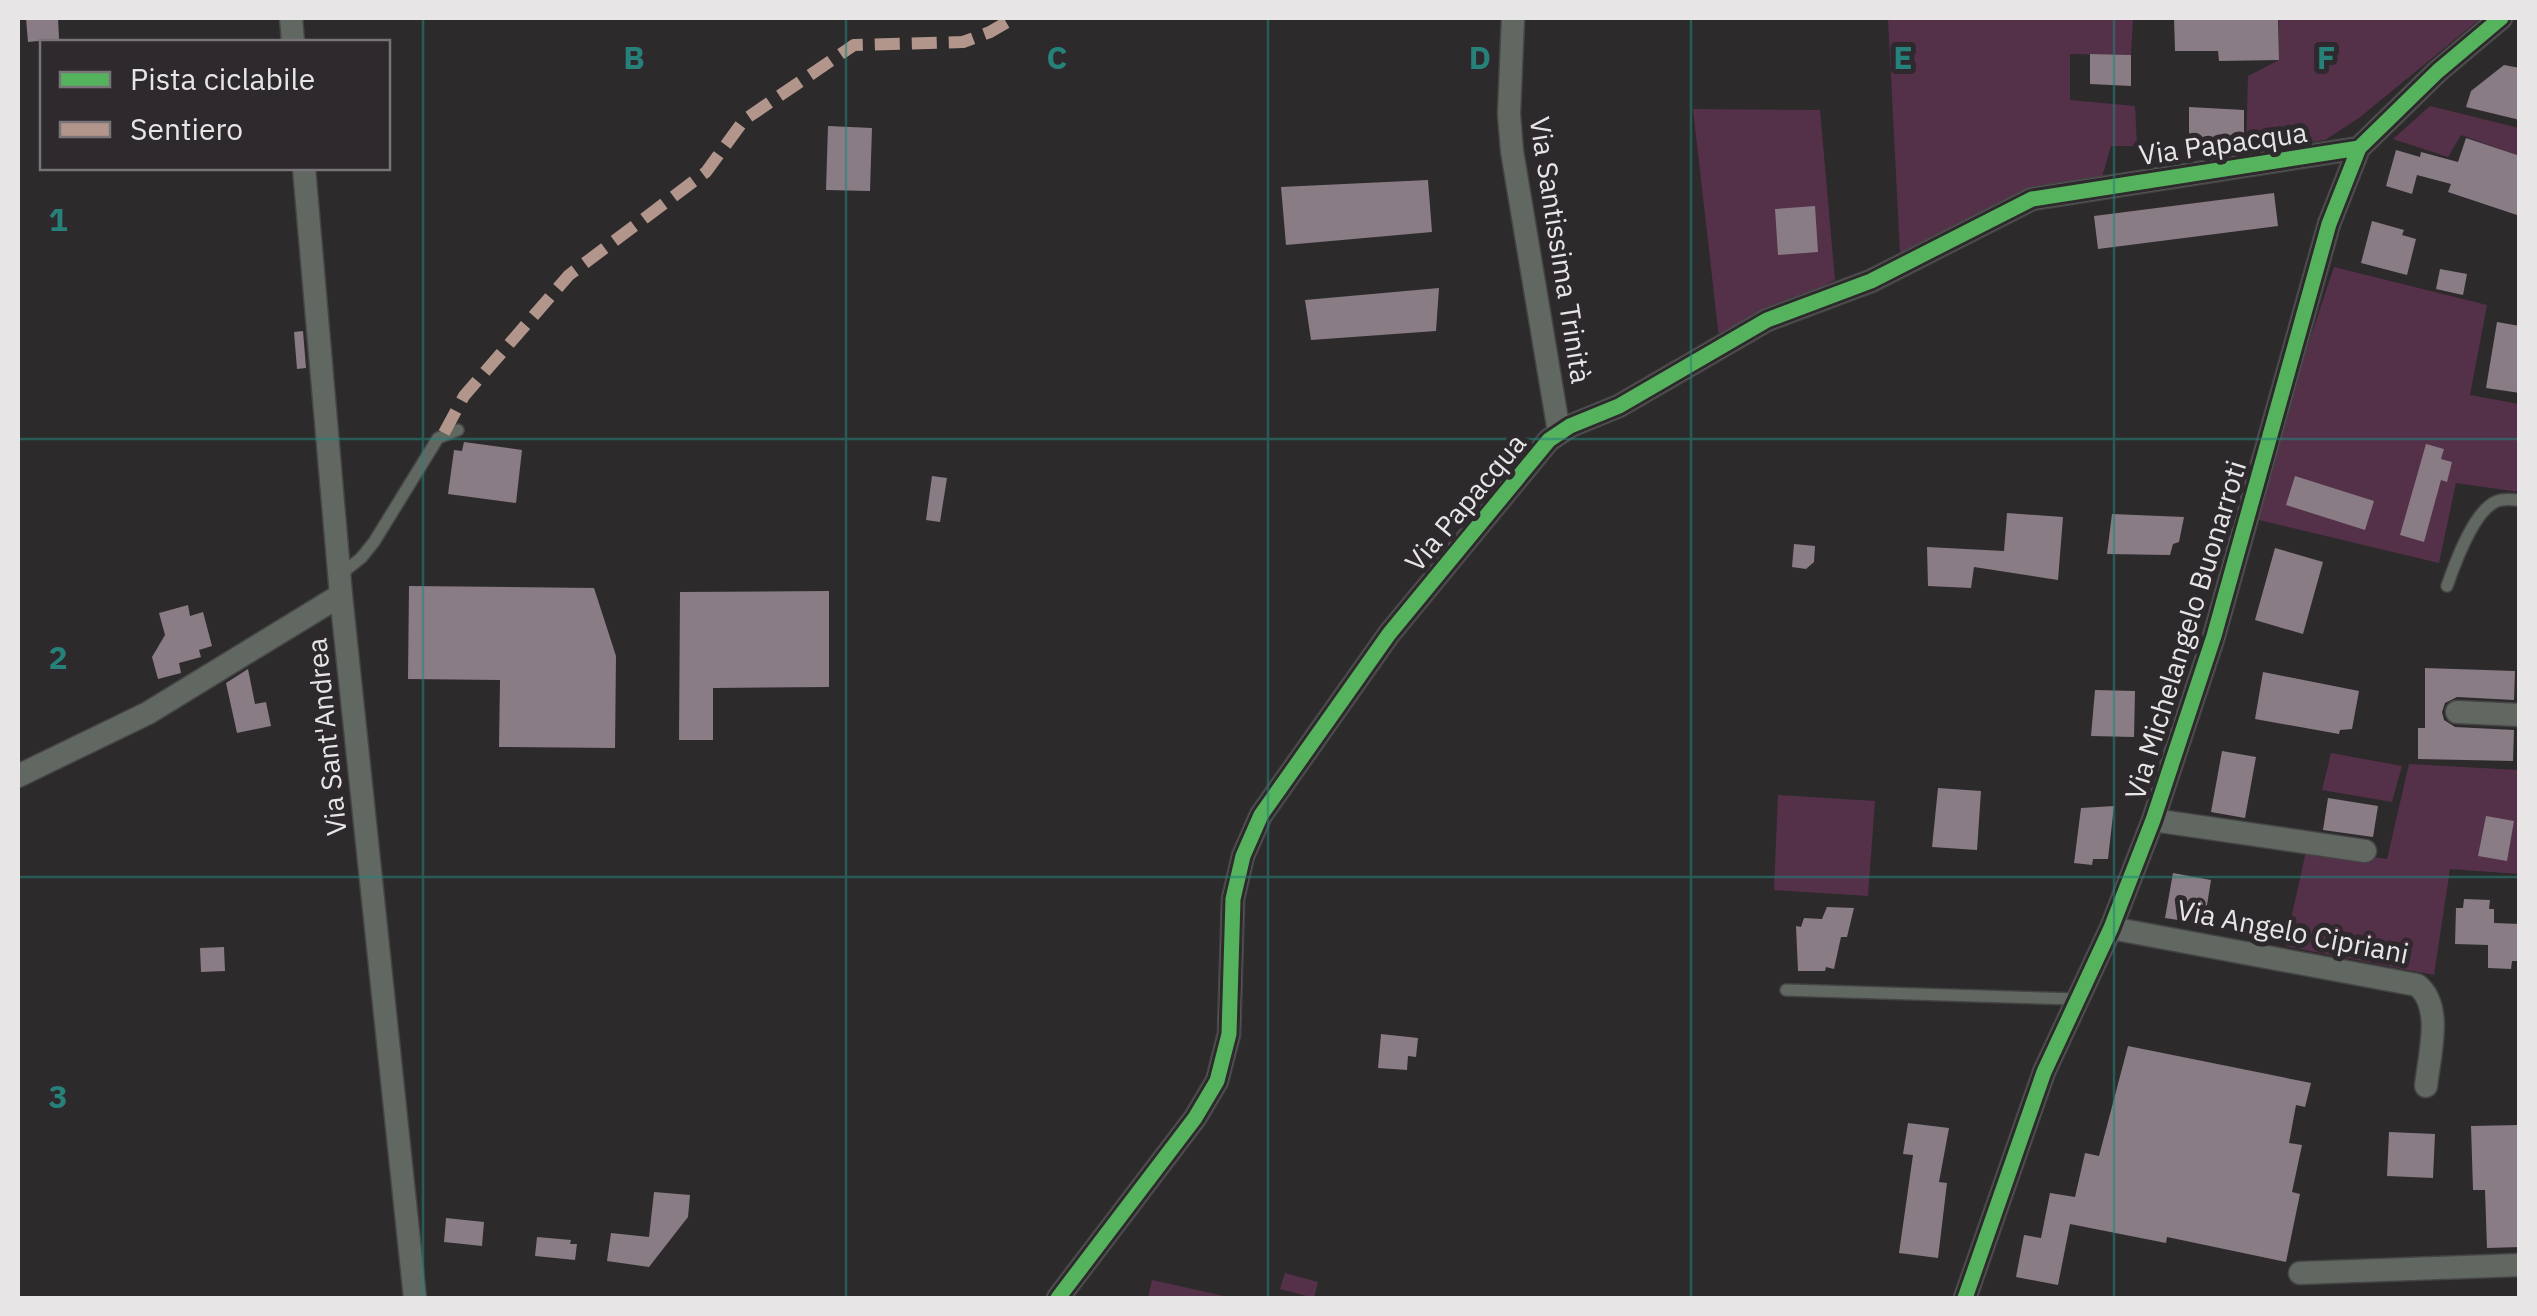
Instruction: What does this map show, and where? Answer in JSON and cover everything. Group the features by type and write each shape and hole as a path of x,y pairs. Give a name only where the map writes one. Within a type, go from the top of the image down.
{"street":[{"name":"Via Santissima Trinità","path":"1513,18 1509,114 1512,151 1559,432"},
{"name":"Via Michelangelo Buonarroti","path":"1965,1298 2044,1072 2111,928 2153,820 2214,636 2329,224 2359,148 2438,71 2501,18"},
{"name":"Via Papacqua","path":"1058,1298 1191,1124 1216,1081 1229,1034 1230,928 1235,885 1260,816 1390,634 1536,454 1559,432 1619,406 1767,320 1871,281 2032,199 2359,148"},
{"name":"Via Sant'Andrea","path":"304,170 340,585 415,1298"},
{"path":"18,776 148,713 340,585"},
{"path":"2456,712 2520,715"},
{"path":"2153,820 2365,852"},
{"name":"Via Angelo Cipriani","path":"2111,928 2412,983 2426,992 2432,1008 2426,1086"},
{"path":"2300,1273 2520,1265"}],"lane":[{"path":"340,585 374,542 438,438 458,430"},
{"path":"2446,586 2484,511 2497,501 2520,500"},
{"path":"1786,990 2075,1000"}],"shaded area":[{"path":"1888,18 2133,18 2131,55 2070,54 2070,100 2135,106 2137,146 2111,146 2102,177 1900,253"},
{"path":"2279,18 2481,18 2359,118 2325,140 2246,152 2248,76 2279,60"},
{"path":"2430,106 2519,128 2519,156 2461,135 2448,157 2393,139"},
{"path":"1693,109 1820,110 1835,280 1719,338"},
{"path":"2334,267 2487,305 2470,395 2519,404 2519,492 2456,483 2439,563 2259,520 2291,396"},
{"path":"2331,753 2402,766 2392,802 2322,790"},
{"path":"2409,764 2519,770 2519,874 2450,869 2434,975 2285,946 2307,847 2387,859"},
{"path":"1778,795 1875,801 1868,896 1774,890"},
{"path":"1285,1273 1318,1282 1314,1298 1280,1289"},
{"path":"1152,1280 1233,1298 1148,1298"}],"building":[{"path":"26,18 58,18 59,39 28,42"},
{"path":"2174,18 2278,18 2279,60 2219,61 2218,51 2175,51"},
{"path":"2090,54 2131,55 2131,86 2090,84"},
{"path":"2504,65 2520,68 2520,120 2466,107 2471,91"},
{"path":"2189,107 2244,110 2244,143 2210,141 2210,146 2189,146"},
{"path":"828,126 872,128 870,191 826,190"},
{"path":"2466,138 2520,156 2520,216 2448,192 2451,184 2417,175 2412,194 2386,186 2396,150 2458,162"},
{"path":"1428,180 1432,232 1286,245 1281,187"},
{"path":"2274,193 2278,226 2098,249 2094,216"},
{"path":"1815,206 1818,252 1778,255 1775,209"},
{"path":"2372,221 2404,230 2402,235 2416,239 2407,275 2361,263"},
{"path":"2440,269 2467,274 2463,295 2436,289"},
{"path":"1439,288 1436,331 1311,340 1305,300"},
{"path":"2497,322 2520,326 2520,393 2486,388"},
{"path":"303,331 306,368 297,369 294,332"},
{"path":"464,442 522,450 516,503 448,494 454,450 462,451"},
{"path":"2426,444 2444,449 2441,459 2452,462 2447,482 2441,480 2424,542 2400,535"},
{"path":"932,476 947,478 940,522 926,520"},
{"path":"2295,476 2374,501 2365,530 2286,505"},
{"path":"2007,513 2063,517 2058,580 1974,567 1971,588 1928,586 1927,547 2004,551"},
{"path":"2112,514 2184,517 2179,542 2173,544 2170,555 2107,554"},
{"path":"1794,544 1815,546 1814,562 1806,569 1792,567"},
{"path":"2275,548 2323,562 2303,634 2255,620"},
{"path":"409,586 594,588 616,656 615,748 499,747 500,680 408,679"},
{"path":"829,591 829,687 713,688 713,740 679,740 680,592"},
{"path":"188,605 190,616 203,612 212,646 199,650 201,657 179,663 181,673 158,679 152,657 165,635 159,613"},
{"path":"2425,668 2515,671 2514,700 2457,697 2445,703 2442,712 2444,720 2455,727 2514,730 2513,761 2418,759 2418,728 2425,728"},
{"path":"248,669 255,704 266,702 271,726 237,733 226,683"},
{"path":"2263,672 2359,691 2352,729 2340,730 2339,734 2255,719"},
{"path":"2095,690 2135,691 2134,737 2091,736"},
{"path":"2222,751 2256,757 2245,818 2211,812"},
{"path":"1938,788 1981,791 1977,850 1932,847"},
{"path":"2328,798 2378,806 2373,837 2323,830"},
{"path":"2114,806 2108,859 2093,859 2092,865 2074,863 2081,808"},
{"path":"2486,816 2514,821 2507,861 2478,856"},
{"path":"2173,873 2211,880 2204,924 2165,918"},
{"path":"2464,899 2490,900 2494,923 2520,924 2520,961 2512,961 2511,969 2488,968 2488,945 2455,944 2456,908 2463,908"},
{"path":"1827,907 1854,908 1847,937 1841,937 1834,969 1798,971 1796,926 1801,927 1804,918 1822,919"},
{"path":"224,947 225,971 201,972 200,948"},
{"path":"1381,1034 1418,1038 1416,1057 1408,1056 1407,1070 1378,1068"},
{"path":"2128,1046 2311,1083 2305,1107 2296,1105 2289,1143 2302,1145 2292,1192 2300,1194 2286,1262 2167,1237 2166,1243 2070,1224 2058,1285 2016,1277 2024,1235 2041,1238 2050,1193 2075,1197 2085,1153 2099,1156"},
{"path":"1908,1123 1949,1128 1939,1182 1947,1183 1938,1258 1899,1253 1913,1155 1903,1154"},
{"path":"2520,1125 2520,1247 2487,1248 2485,1190 2473,1190 2471,1126"},
{"path":"2389,1132 2435,1134 2433,1178 2387,1176"},
{"path":"654,1192 690,1195 688,1217 649,1267 607,1261 611,1233 649,1237"},
{"path":"446,1218 484,1222 482,1246 444,1242"},
{"path":"537,1237 571,1240 570,1244 577,1244 575,1260 535,1256"}],"marked path":[{"path":"444,433 464,396 569,275 706,172 744,120 854,45 963,42 1014,18"}],"cycle path":[{"path":"1965,1298 2044,1072 2111,928 2153,820 2214,636 2329,224 2359,148 2438,71 2501,18"},
{"path":"1058,1298 1195,1118 1217,1081 1229,1034 1233,899 1243,856 1261,815 1389,634 1549,440 1570,426 1619,406 1767,320 1871,281 2032,199 2359,148"}]}
